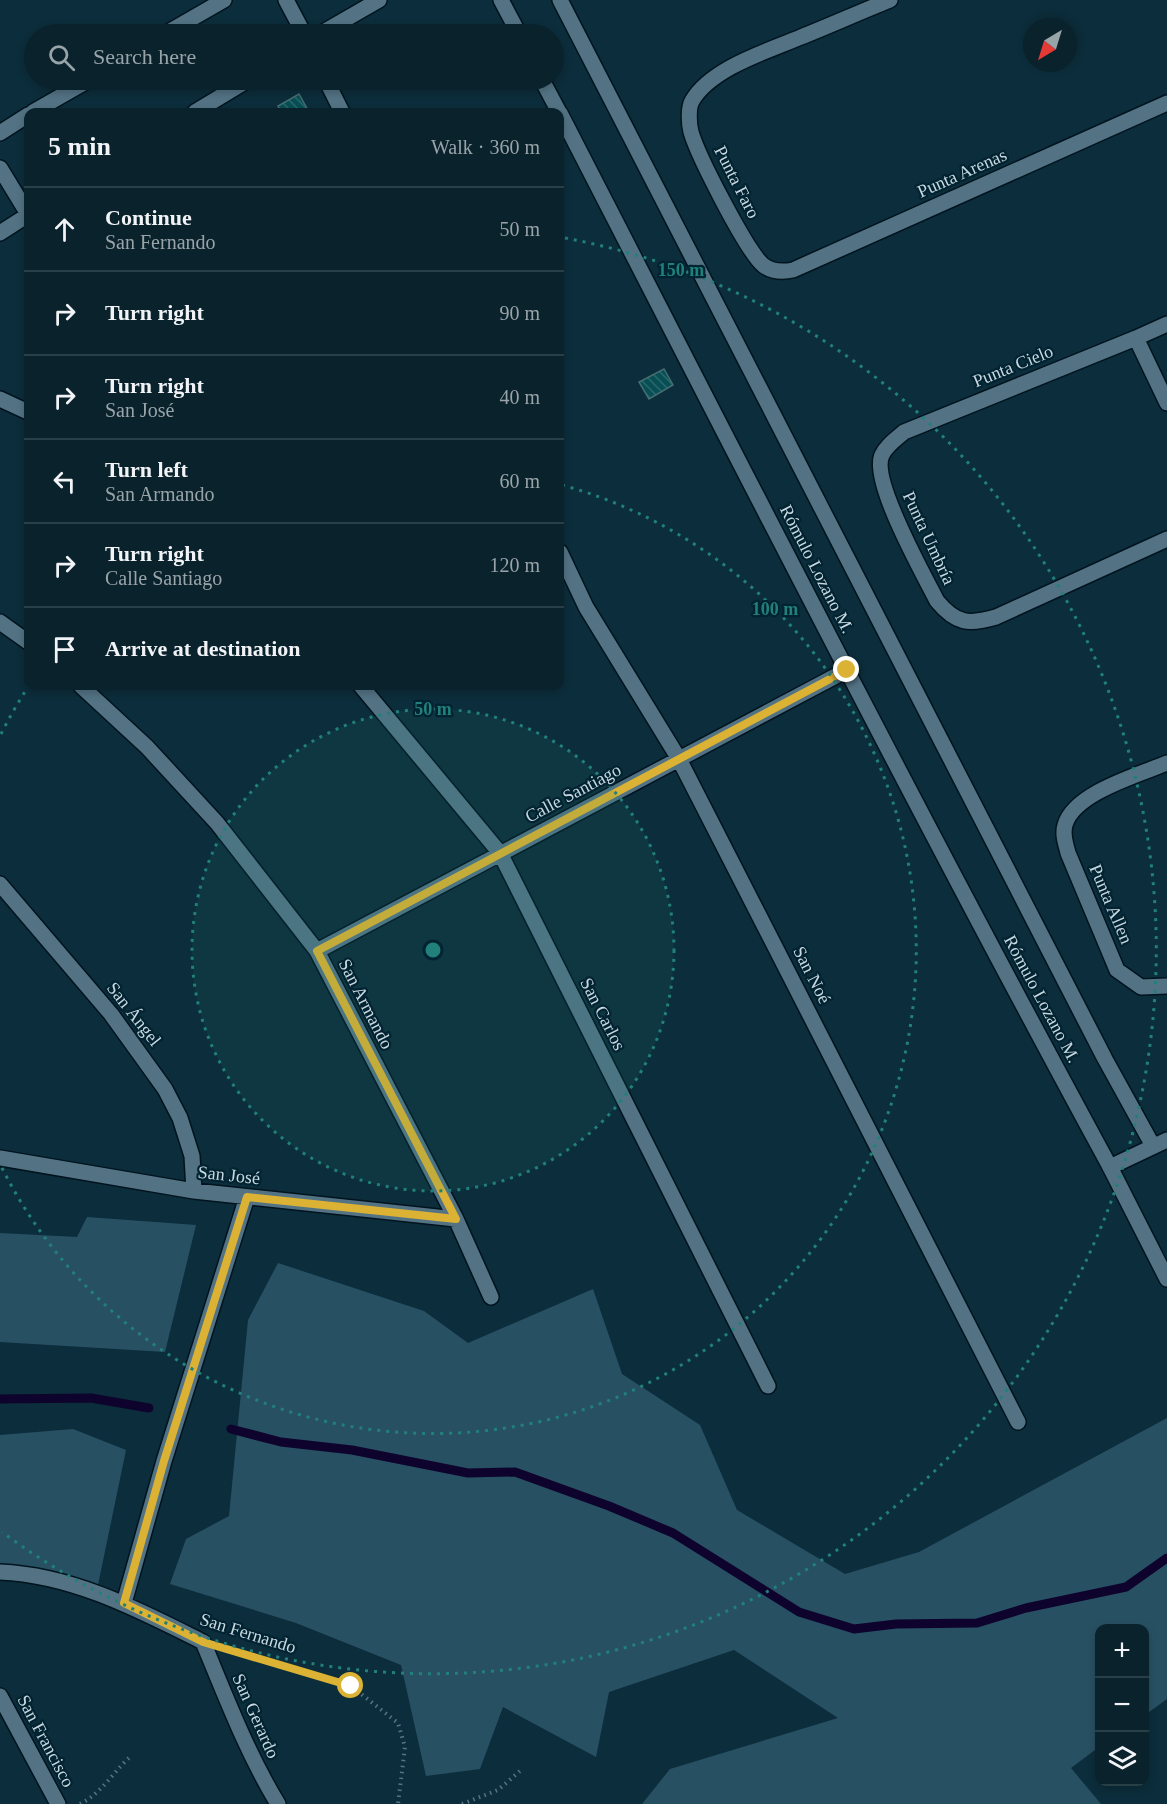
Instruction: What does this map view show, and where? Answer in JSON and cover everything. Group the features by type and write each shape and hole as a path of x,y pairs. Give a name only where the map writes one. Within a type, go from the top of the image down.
{"street":[{"path":"182,24 224,0"},
{"path":"286,0 299,24"},
{"path":"337,24 379,0"},
{"path":"501,0 514,24"},
{"path":"560,0 1105,1059 1160,1143 1110,1167"},
{"name":"Punta Faro","path":"772,270 764,266 749,249 710,173 691,132 689,117 691,102 706,85 736,65 890,0"},
{"path":"40,108 72,90"},
{"path":"202,108 231,90"},
{"path":"331,90 340,108"},
{"name":"Rómulo Lozano M.","path":"547,90 556,108"},
{"name":"Punta Arenas","path":"772,270 782,272 793,270 1167,103"},
{"path":"0,133 24,118"},
{"name":"Rómulo Lozano M.","path":"564,123 847,670 1167,1279"},
{"path":"0,168 24,207"},
{"path":"0,233 24,217"},
{"name":"Punta Cielo","path":"881,457 891,442 904,432 923,423 1167,324"},
{"path":"1136,338 1167,403"},
{"path":"0,399 24,410"},
{"name":"Punta Umbría","path":"881,457 880,471 888,501 937,601 945,612 965,622 978,622 996,617 1167,539"},
{"name":"San Noé","path":"564,560 586,607 679,759 1018,1422"},
{"path":"564,584 586,607"},
{"path":"0,622 24,639"},
{"name":"Calle Santiago","path":"317,951 847,670"},
{"name":"San Armando","path":"85,690 147,747 217,823 317,951 456,1219 491,1297"},
{"name":"San Carlos","path":"364,690 500,853 768,1386"},
{"name":"Punta Allen","path":"1167,763 1091,795 1077,806 1065,824 1064,837 1068,853 1117,970 1142,987 1167,986"},
{"name":"San Ángel","path":"0,884 111,1014 165,1089 180,1118 192,1156 194,1191"},
{"name":"San José","path":"0,1158 194,1191 456,1219"},
{"path":"124,1603 164,1461 247,1197"},
{"name":"San Fernando","path":"0,1572 42,1576 124,1603 203,1642"},
{"name":"San Gerardo","path":"203,1642 236,1721 278,1804"},
{"name":"San Francisco","path":"0,1696 58,1804"}],"path":[{"name":"San Fernando","path":"203,1642 351,1686 398,1723 405,1747 398,1804"},
{"path":"79,1804 104,1786 117,1768 130,1756"},
{"path":"462,1804 498,1790 520,1771"}],"shaded area":[{"path":"87,1217 196,1225 165,1352 0,1342 0,1233 77,1237"},
{"path":"278,1263 424,1311 468,1343 593,1289 622,1374 700,1425 737,1510 845,1574 919,1552 1167,1418 1167,1699 1149,1712 1149,1624 1095,1624 1095,1750 1071,1768 1101,1804 642,1804 670,1769 838,1718 734,1650 609,1692 596,1757 503,1707 480,1769 426,1776 401,1665 296,1623 170,1584 186,1539 229,1516 248,1320"},
{"path":"73,1429 126,1450 98,1585 0,1570 0,1435"}],"building":[{"path":"299,94 307,108 279,108 278,106"},
{"path":"664,369 673,385 649,399 639,382"}],"waterway":[{"path":"0,1399 91,1398 149,1408"},
{"path":"231,1429 281,1442 352,1450 468,1473 515,1472 609,1506 673,1533 799,1612 854,1629 896,1624 977,1623 1026,1608 1126,1587 1167,1558"}],"route":[{"path":"351,1686 203,1642 124,1603 164,1461 247,1197 456,1219 317,951 847,670"}]}
